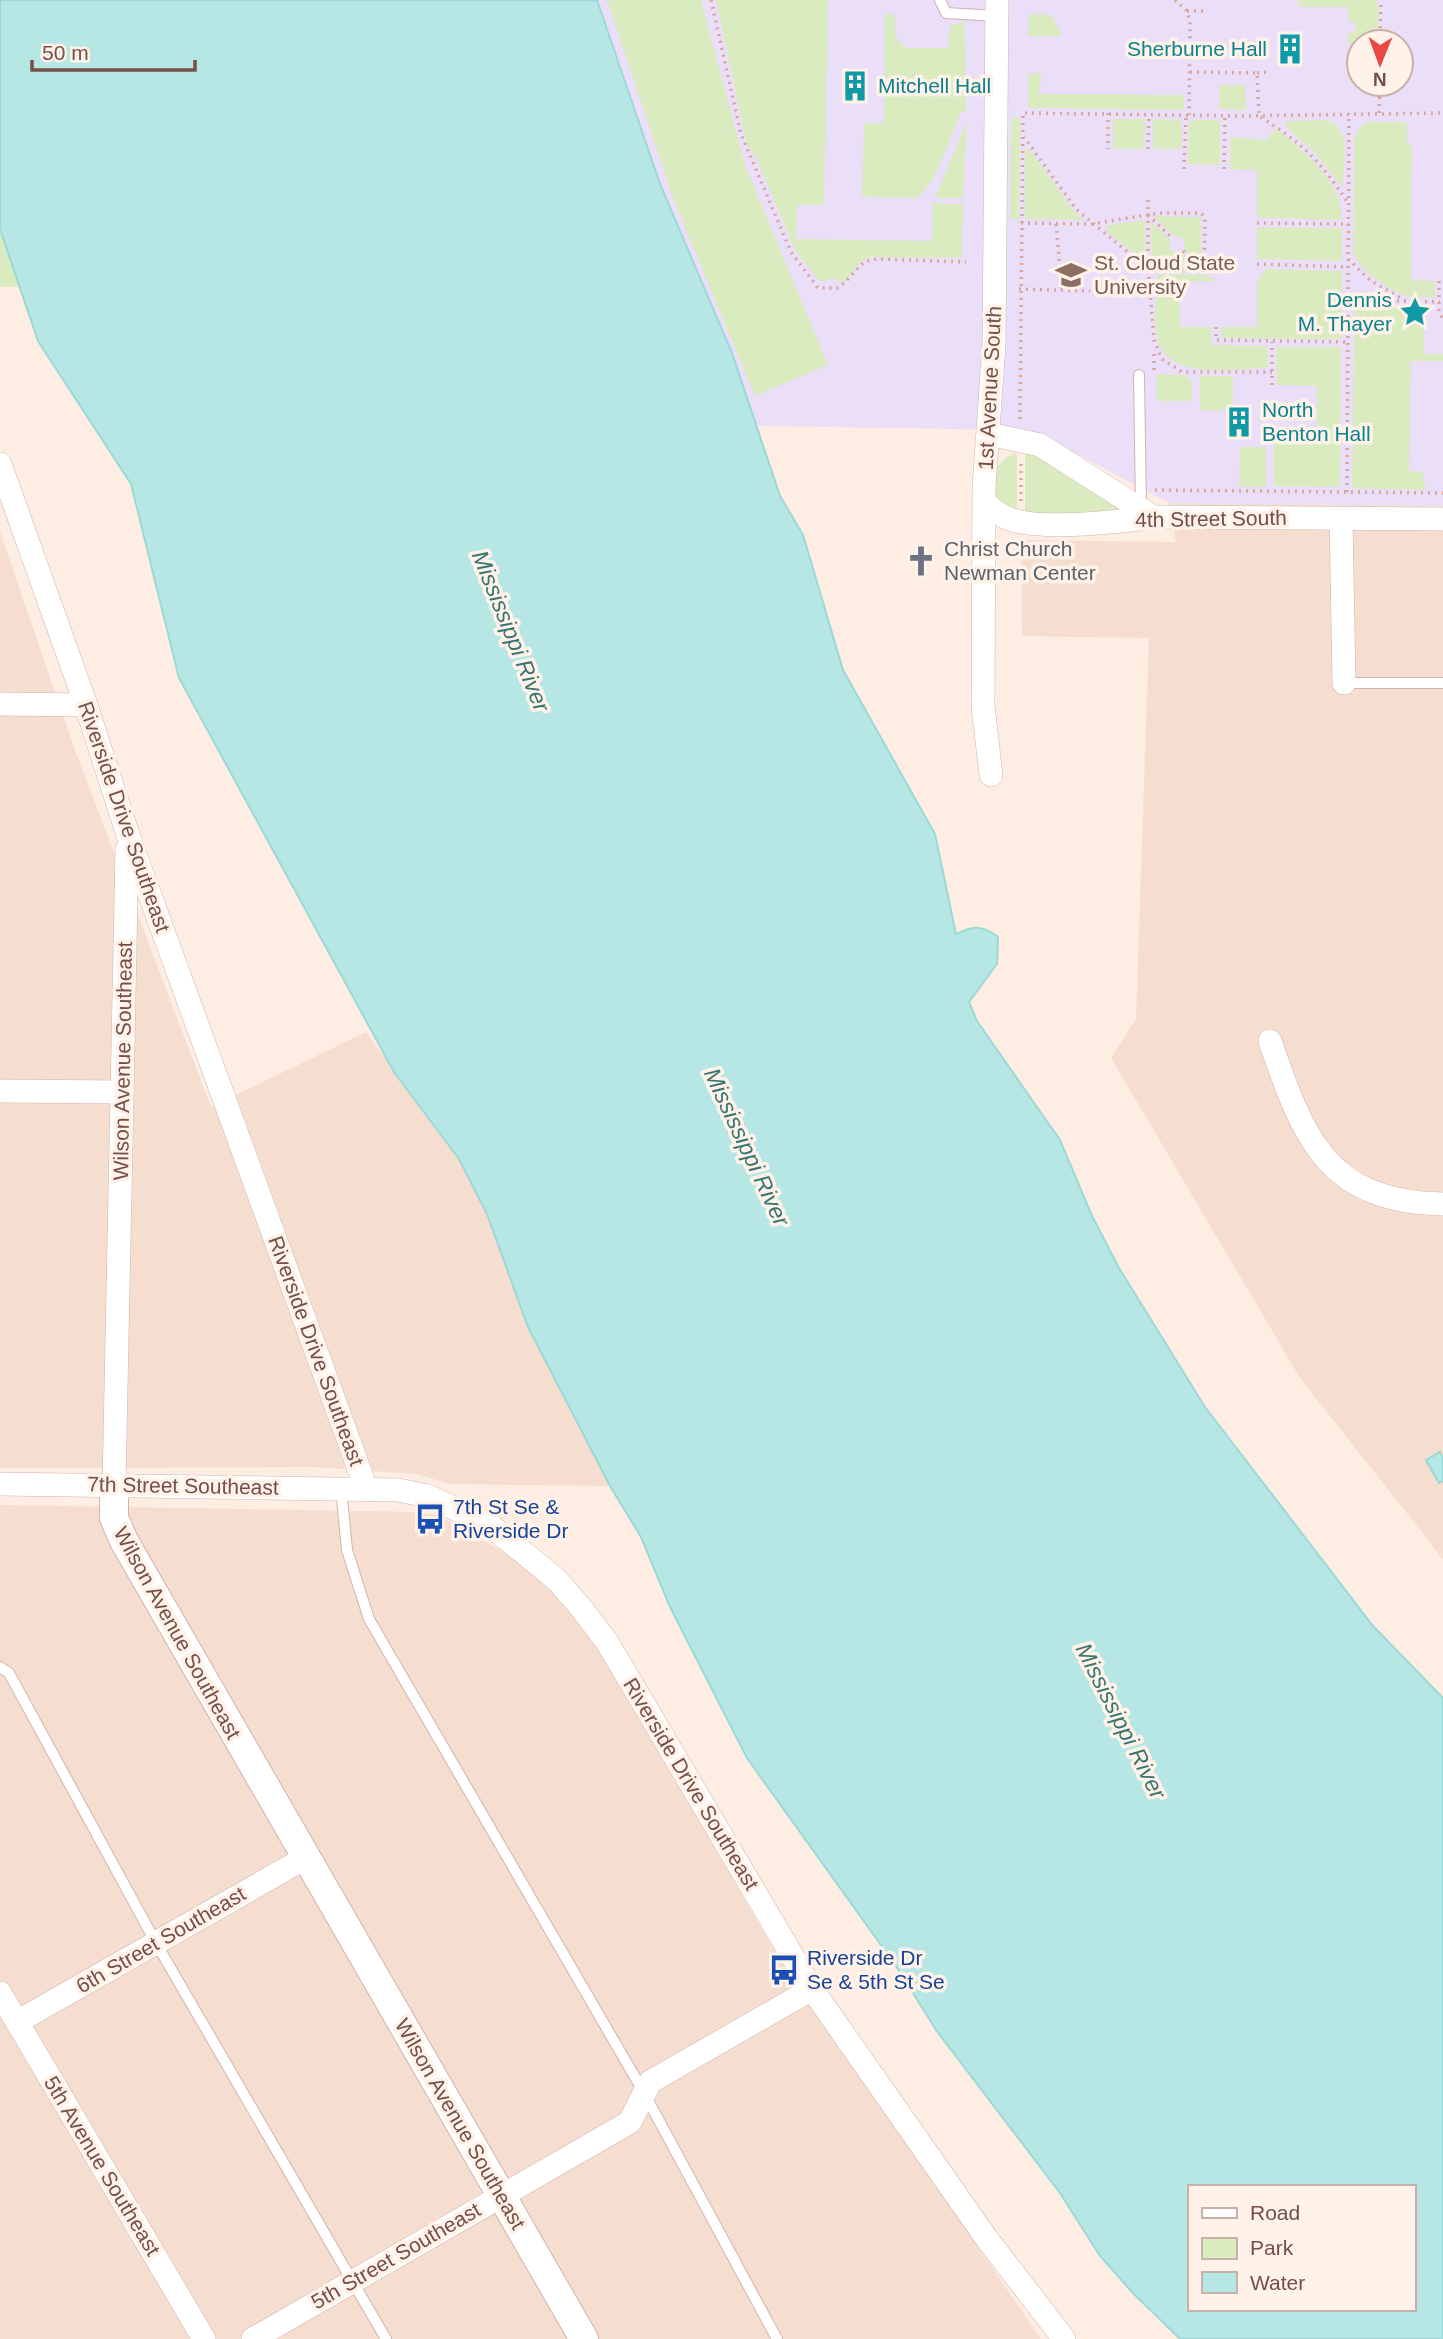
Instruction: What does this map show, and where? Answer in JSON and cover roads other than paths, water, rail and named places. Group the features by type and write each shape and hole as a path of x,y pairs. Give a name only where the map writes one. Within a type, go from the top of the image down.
{"street":[{"name":"1st Avenue South","path":"991,775 984,706 985,503 994,344 997,8"},
{"path":"989,434 1040,445 1149,505"},
{"name":"Riverside Drive Southeast","path":"0,464 86,705 128,835 366,1488 428,1496 456,1508 491,1526 557,1580 607,1642 812,1989 987,2239 1064,2339"},
{"name":"4th Street South","path":"985,503 1006,518 1025,522 1121,521 1149,505 1341,519 1443,519"},
{"path":"1341,519 1344,683"},
{"path":"0,704 86,705"},
{"name":"Wilson Avenue Southeast","path":"128,835 114,1518 124,1541 305,1858 584,2339"},
{"path":"1270,1041 1304,1129 1342,1175 1374,1193 1424,1204 1443,1204"},
{"path":"0,1091 122,1092"},
{"name":"7th Street Southeast","path":"0,1484 366,1488"},
{"name":"6th Street Southeast","path":"17,2022 305,1858"},
{"name":"5th Street Southeast","path":"253,2339 630,2122 639,2108 643,2091 650,2082 812,1989"},
{"name":"5th Avenue Southeast","path":"0,1993 204,2339"}],"lane":[{"path":"940,0 946,13 997,8"},
{"path":"1139,375 1149,505"},
{"path":"1344,683 1443,684"},
{"path":"341,1488 347,1550 369,1619 643,2091 777,2339"},
{"path":"0,1667 9,1673 156,1943 386,2339"}],"water":[{"name":"Mississippi River","path":"0,0 597,0 660,184 732,353 780,496 803,535 843,670 935,834 956,934 977,928 987,930 998,937 997,964 969,1002 977,1021 1060,1140 1092,1216 1119,1268 1205,1407 1373,1626 1443,1698 1443,2339 1180,2339 1100,2256 1060,2193 936,2030 896,1966 747,1758 670,1607 641,1537 610,1486 528,1327 487,1214 459,1159 394,1072 179,678 131,484 38,341 0,229"},
{"path":"1440,1452 1443,1458 1443,1481 1439,1483 1426,1460"}],"place":[{"name":"Sherburne Hall","path":"1290,49"},
{"name":"Mitchell Hall","path":"855,86"},
{"name":"St. Cloud State University","path":"1071,275"},
{"name":"Dennis M. Thayer","path":"1415,312"},
{"name":"North Benton Hall","path":"1239,422"},
{"name":"Christ Church Newman Center","path":"921,561"},
{"name":"7th St Se & Riverside Dr","path":"430,1519"},
{"name":"Riverside Dr Se & 5th St Se","path":"784,1970"}]}
